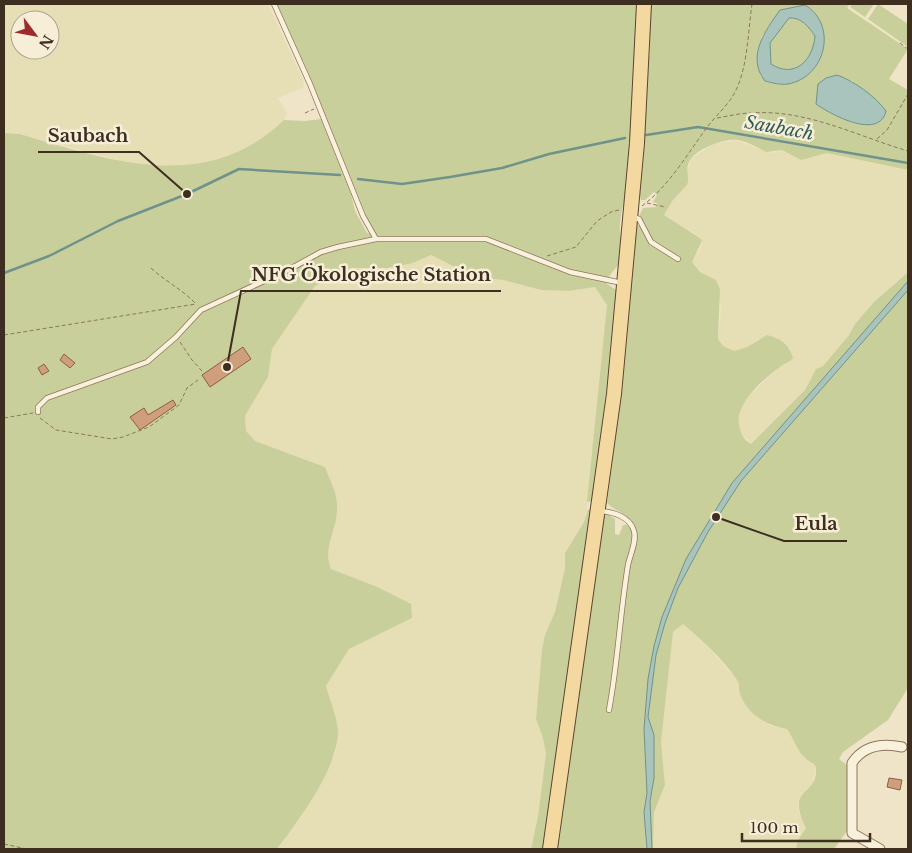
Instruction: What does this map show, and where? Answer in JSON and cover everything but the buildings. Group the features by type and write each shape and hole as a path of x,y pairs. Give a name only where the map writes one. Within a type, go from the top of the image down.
{"main road":[{"path":"550,849 599,511 625,284 632,212 644,4"}],"street":[{"path":"880,849 852,832 849,762 872,747 886,744 902,748"}],"lane":[{"path":"274,4 319,106 363,216 376,239"},
{"path":"632,212 639,219 654,244 678,259"},
{"path":"38,412 38,407 47,398 147,362 176,337 201,310 290,269 321,252 376,239 486,239 570,272 625,284"},
{"path":"599,511 613,513 626,519 631,523 635,533 625,586 609,710"}],"path":[{"path":"544,261 548,255 576,248 597,221 611,212 632,212 646,203 671,176 736,90 752,4"},
{"path":"900,43 908,49"},
{"path":"877,139 887,130 908,94"},
{"path":"305,113 319,106"},
{"path":"716,118 752,113 790,115 877,139 908,151"},
{"path":"646,203 665,207"},
{"path":"4,336 196,304 184,291 163,279 151,268"},
{"path":"176,337 202,371"},
{"path":"4,418 38,412 43,423 56,430 112,439 123,437 149,427 179,405 187,388 198,380"},
{"path":"4,844 27,849"}],"shaded area":[{"path":"4,4 268,4 304,82 303,88 278,98 287,114 284,120 266,137 229,157 200,164 173,167 136,165 20,134 4,133"},
{"path":"735,140 771,153 782,150 816,156 827,153 908,170 908,272 893,284 855,324 849,335 823,366 816,369 805,390 752,444 741,434 738,421 740,408 748,397 780,366 792,359 791,350 786,343 778,339 758,339 747,347 734,351 723,346 718,339 721,309 716,280 700,272 692,262 702,245 700,237 664,215 673,200 687,185 687,172 692,158 714,144"},
{"path":"431,255 475,277 503,280 541,290 569,291 595,287 607,305 587,510 584,522 565,553 565,568 555,612 545,635 542,649 536,719 543,738 546,754 538,816 531,849 277,849 302,816 336,752 338,728 326,686 349,649 412,618 375,586 331,569 327,559 327,544 334,530 337,509 333,485 325,467 255,441 246,431 245,416 268,377 272,349 315,286 351,268 388,268 413,263"},
{"path":"683,624 700,638 738,681 739,692 770,725 787,729 804,758 816,768 812,784 801,795 798,803 799,813 806,828 798,840 796,849 653,849 654,812 665,785 661,742 673,632"}],"green space":[{"path":"277,4 637,4 628,190 620,222 623,253 621,260 606,283 616,290 617,293 612,358 593,501 587,502 607,305 595,287 569,291 541,290 503,280 475,277 431,255 413,263 388,268 351,268 315,286 272,349 268,377 245,416 246,431 255,441 325,467 337,503 335,525 328,554 331,569 375,586 411,604 412,618 349,649 326,686 338,731 332,761 316,793 277,849 4,849 4,133 20,134 89,154 123,161 157,165 190,165 223,158 254,143 284,120 305,121 321,119 351,194 355,211 367,233 374,235 308,72"},
{"path":"650,4 850,4 847,8 908,49 889,79 908,90 908,170 827,153 801,160 782,150 766,152 742,141 725,141 710,145 692,157 688,165 687,185 673,200 664,215 702,241 692,262 700,272 716,280 720,289 718,339 723,346 734,351 747,347 767,335 784,342 793,358 759,385 741,409 739,425 744,438 751,444 805,390 816,369 823,366 874,302 908,272 908,688 888,720 843,752 839,759 847,765 849,774 847,831 834,849 796,849 798,840 806,828 800,815 800,798 812,784 815,778 816,767 800,753 787,729 765,722 748,708 739,692 738,682 731,672 712,650 683,624 673,632 661,742 665,785 654,812 653,849 556,849 603,517 608,514 615,519 615,534 619,535 623,525 634,524 607,503 621,391 636,225 640,226 647,240 651,238 639,216 643,208 656,207 658,204 653,202 657,195 654,192 645,200 641,200 639,193 644,154 643,132 650,46","holes":["805,5 811,9 819,61 780,84 765,81 760,75 761,38 780,10","851,80 881,105 877,122 869,124 852,123"]},
{"path":"852,4 874,4 865,17 850,7"},
{"path":"878,4 908,24 908,47 868,19"},
{"path":"789,18 804,24 815,36 811,53 806,60 795,68 787,69 771,64 770,43"},
{"path":"588,509 592,511 543,849 531,849 538,816 546,754 543,738 536,719 542,649 545,635 555,612 565,568 565,553 584,522"}],"water":[{"path":"805,5 815,14 822,25 824,37 819,61 811,72 801,79 788,84 765,81 757,63 760,44 780,10","holes":["789,18 804,23 815,36 811,53 801,65 795,68 779,68 771,64 770,43"]},
{"path":"837,75 857,85 876,100 886,111 882,120 874,124 864,125 842,119 816,104 818,84 826,78"},
{"path":"908,281 908,290 741,481 708,532 678,588 656,655 648,717 654,735 654,778 650,801 652,849 647,849 644,812 647,793 644,729 648,679 662,617 686,559 732,483"}],"waterway":[{"name":"Saubach","path":"646,135 698,127 908,163"},
{"name":"Saubach","path":"358,179 402,184 450,177 502,168 549,154 625,138"},
{"name":"Saubach","path":"4,273 49,256 118,221 187,194 239,169 340,175"}],"place":[{"name":"Saubach","path":"187,194"},
{"name":"NFG Ökologische Station","path":"227,367"},
{"name":"Eula","path":"716,517"}]}
